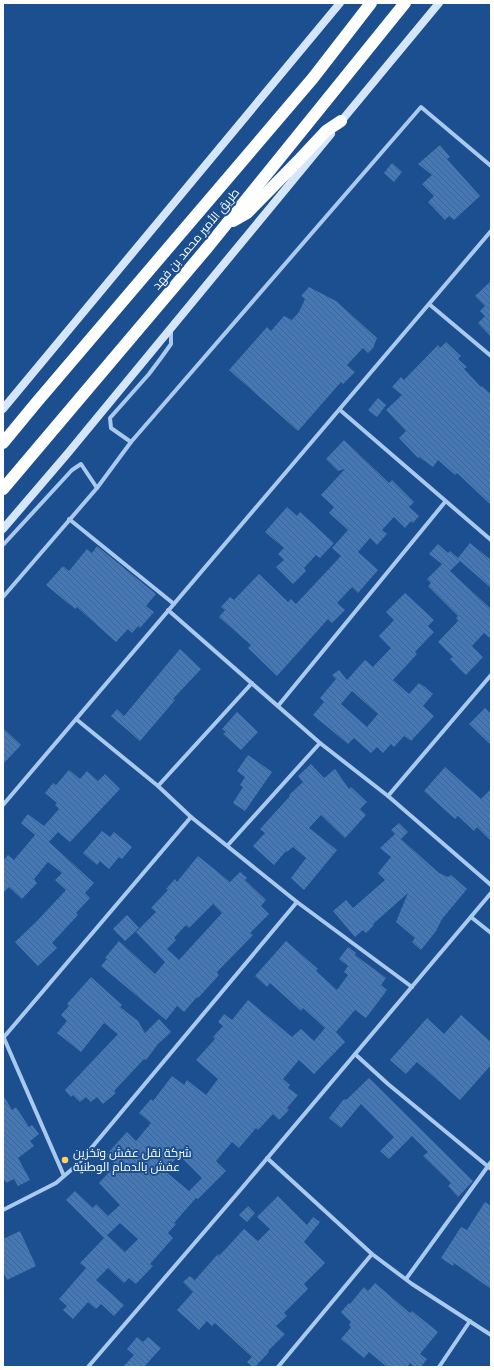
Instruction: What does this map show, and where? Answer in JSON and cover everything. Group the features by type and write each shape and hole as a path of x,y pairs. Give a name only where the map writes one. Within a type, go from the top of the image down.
{"highway":[{"name":"طريق الأمير محمد بن فهد","path":"3,443 313,78 371,3"},
{"name":"طريق الأمير محمد بن فهد","path":"3,489 225,226 405,3"},
{"path":"225,226 247,213 326,131 341,121"}],"main road":[{"path":"3,409 340,3"},
{"path":"3,529 68,453 439,3"}],"street":[{"path":"3,597 97,488 131,442 421,107 491,166"},
{"path":"3,805 491,231"},
{"path":"429,304 491,356"},
{"path":"131,442 111,428 110,418 149,374 171,344 170,328"},
{"path":"340,410 445,502 491,540"},
{"path":"3,545 72,470 82,464 97,488"},
{"path":"278,706 445,502"},
{"path":"70,519 174,604"},
{"path":"168,610 320,743 388,796 491,885"},
{"path":"388,796 491,675"},
{"path":"158,786 252,683"},
{"path":"76,719 158,786 191,817 228,845 297,902 412,987"},
{"path":"228,845 320,743"},
{"path":"64,1176 3,1036 191,817"},
{"path":"88,1367 491,893"},
{"path":"3,1210 56,1183 78,1164 297,902"},
{"path":"471,917 491,933"},
{"path":"355,1054 388,1084 489,1167"},
{"path":"267,1158 372,1254 406,1279 491,1334"},
{"path":"406,1279 489,1167 491,1162"},
{"path":"278,1367 372,1254"},
{"path":"439,1367 470,1321"}],"building":[{"path":"440,145 450,157 447,159 480,196 454,220 449,216 445,220 428,202 434,196 422,184 432,175 418,164"},
{"path":"392,163 402,172 394,182 384,173"},
{"path":"491,281 491,337 478,323 485,316 480,311 485,306 475,296"},
{"path":"309,287 336,301 377,338 373,348 368,353 363,348 347,365 355,372 343,384 341,382 298,431 229,370 267,327 271,331 284,316 292,320 299,312 305,299 301,296"},
{"path":"446,342 461,356 458,359 467,367 464,369 481,387 482,386 491,394 491,505 457,473 455,475 438,460 433,467 419,457 418,458 399,438 406,431 386,410 402,395 392,387 401,377 404,380 438,345 440,348"},
{"path":"378,398 386,405 377,417 368,410"},
{"path":"344,440 389,483 392,480 414,502 409,507 419,516 413,523 411,521 405,528 394,517 382,530 387,534 377,545 370,538 358,552 378,570 358,593 352,587 337,603 345,610 332,623 328,619 277,676 248,648 251,645 219,617 225,610 221,607 230,597 234,600 259,574 288,602 291,599 296,604 341,556 332,548 348,530 329,513 334,507 321,495 345,469 338,471 326,459"},
{"path":"287,507 297,516 300,512 334,543 320,558 316,555 304,568 306,571 293,584 276,567 284,560 278,554 284,548 265,532"},
{"path":"470,543 491,560 491,588 460,561 450,571 491,609 491,639 484,633 472,646 483,657 466,675 450,659 453,657 438,642 458,621 456,618 458,616 428,586 431,583 427,579 442,564 429,554 438,544 448,553 450,551 458,558"},
{"path":"97,546 156,594 146,606 154,612 140,628 138,626 132,633 128,629 116,642 77,607 75,609 46,585 63,566 69,571 87,549 92,553"},
{"path":"405,593 434,620 428,626 434,632 415,652 417,654 393,680 409,694 419,683 433,694 423,706 434,716 411,741 404,736 394,747 391,744 383,753 377,747 371,753 354,738 348,744 313,715 324,702 320,698 336,679 332,675 339,670 347,680 365,660 373,667 391,648 379,636 394,620 386,612","holes":["352,691 378,714 367,727 341,704"]},
{"path":"180,649 201,669 173,699 175,700 140,741 111,716 117,709 124,716"},
{"path":"485,708 491,714 491,745 469,724"},
{"path":"237,712 258,732 241,750 223,734 226,732 222,729"},
{"path":"3,728 21,745 3,764"},
{"path":"248,755 272,772 245,811 233,803 243,787 240,785 245,777 237,771"},
{"path":"311,764 324,778 335,769 349,789 351,787 367,802 360,809 366,815 345,838 321,815 309,828 337,850 304,890 291,878 306,858 293,847 287,852 286,851 274,865 253,846 265,833 260,829 290,796 289,795 303,782 298,776"},
{"path":"445,767 481,799 491,789 491,841 477,827 474,831 458,816 455,819 424,791"},
{"path":"69,770 80,779 87,771 98,781 105,774 120,789 70,842 58,832 49,842 94,883 85,893 90,898 76,913 78,915 52,943 57,948 38,966 15,942 66,890 55,880 62,873 48,862 34,879 37,883 22,899 9,887 3,893 3,861 8,855 14,860 35,835 21,823 28,814 44,826 59,809 55,805 57,803 45,793 53,783 56,785"},
{"path":"399,823 408,832 401,839 439,873 448,877 451,875 467,889 442,919 436,931 421,950 412,942 415,938 396,922 408,893 373,924 374,925 366,933 363,930 355,937 333,911 346,900 353,908 385,880 378,873 391,857 380,848 395,834 391,830"},
{"path":"102,831 110,837 114,832 132,847 122,859 119,857 109,869 100,861 97,865 83,853"},
{"path":"198,856 230,882 240,872 247,878 245,880 266,900 261,906 269,914 250,933 253,935 217,972 219,975 198,998 197,997 184,1012 177,1006 166,1020 101,966 107,959 105,958 119,941 155,974 165,962 136,932 156,912 151,908 168,890 166,889 175,879 177,882","holes":["213,904 222,913 179,960 167,949 176,940 174,938 186,925 189,928"]},
{"path":"127,915 139,928 125,941 113,929"},
{"path":"286,941 318,969 316,971 337,990 348,975 344,972 348,966 339,959 348,947 356,953 355,955 386,978 381,985 387,990 366,1018 355,1010 336,1032 345,1042 314,1074 299,1060 283,1079 290,1085 288,1088 298,1095 287,1108 289,1110 279,1120 273,1114 258,1130 256,1128 239,1148 232,1142 216,1161 226,1171 198,1199 196,1198 174,1223 176,1224 168,1233 173,1238 150,1264 153,1266 136,1284 129,1278 124,1283 108,1268 96,1280 124,1305 114,1316 101,1304 96,1309 88,1302 73,1319 63,1310 67,1306 59,1299 86,1268 80,1263 105,1237 104,1238 66,1200 75,1191 93,1208 96,1204 108,1216 120,1205 99,1183 116,1165 106,1155 127,1132 136,1141 151,1123 139,1113 151,1099 153,1101 172,1076 184,1085 187,1080 206,1095 218,1079 196,1060 215,1039 213,1037 223,1026 218,1022 224,1014 232,1020 248,1000 292,1037 301,1029 314,1041 325,1028 303,1008 301,1011 270,983 267,987 255,976","holes":["179,1155 202,1178 189,1191 165,1171","120,1223 138,1239 125,1252 107,1235"]},
{"path":"91,977 122,1005 120,1007 138,1021 145,1033 159,1019 171,1032 158,1044 146,1060 144,1059 114,1091 116,1093 103,1104 97,1097 91,1102 86,1097 80,1102 73,1095 71,1097 65,1090 118,1034 104,1023 81,1052 57,1033 67,1021 61,1015 69,1006 67,1004"},
{"path":"461,1015 491,1042 491,1065 460,1100 417,1062 406,1074 390,1060 427,1018 444,1034"},
{"path":"369,1078 473,1181 458,1197 448,1186 451,1183 423,1156 428,1152 412,1136 389,1159 380,1151 394,1137 361,1104 341,1128 329,1118 344,1099 346,1100"},
{"path":"3,1095 12,1110 16,1107 29,1127 32,1125 39,1134 30,1141 34,1146 18,1158 30,1180 18,1186 14,1179 6,1183 3,1177"},
{"path":"278,1196 307,1225 313,1217 320,1222 304,1242 325,1263 304,1284 308,1289 284,1313 287,1316 276,1326 285,1334 255,1367 253,1367 247,1362 252,1357 215,1323 212,1326 207,1321 199,1330 177,1310 193,1292 183,1282 190,1276 195,1280 218,1254 219,1256 244,1229 258,1241 270,1229 257,1217"},
{"path":"485,1202 491,1206 491,1289 454,1263 453,1266 441,1258 461,1227 467,1230"},
{"path":"248,1206 255,1213 247,1222 239,1215"},
{"path":"20,1231 36,1266 7,1280 3,1271 3,1239"},
{"path":"375,1283 410,1313 412,1311 438,1332 420,1354 427,1359 421,1367 415,1367 410,1363 407,1367 387,1367 369,1352 364,1358 341,1339 351,1327 349,1325 351,1322 341,1312 349,1303 350,1304 364,1287 368,1291"},
{"path":"137,1337 143,1342 148,1337 161,1348 144,1367 123,1367 134,1355 127,1349"}],"place":[{"name":"شركة نقل عفش وتخزين عفش بالدمام الوطنية","path":"65,1160"}]}
